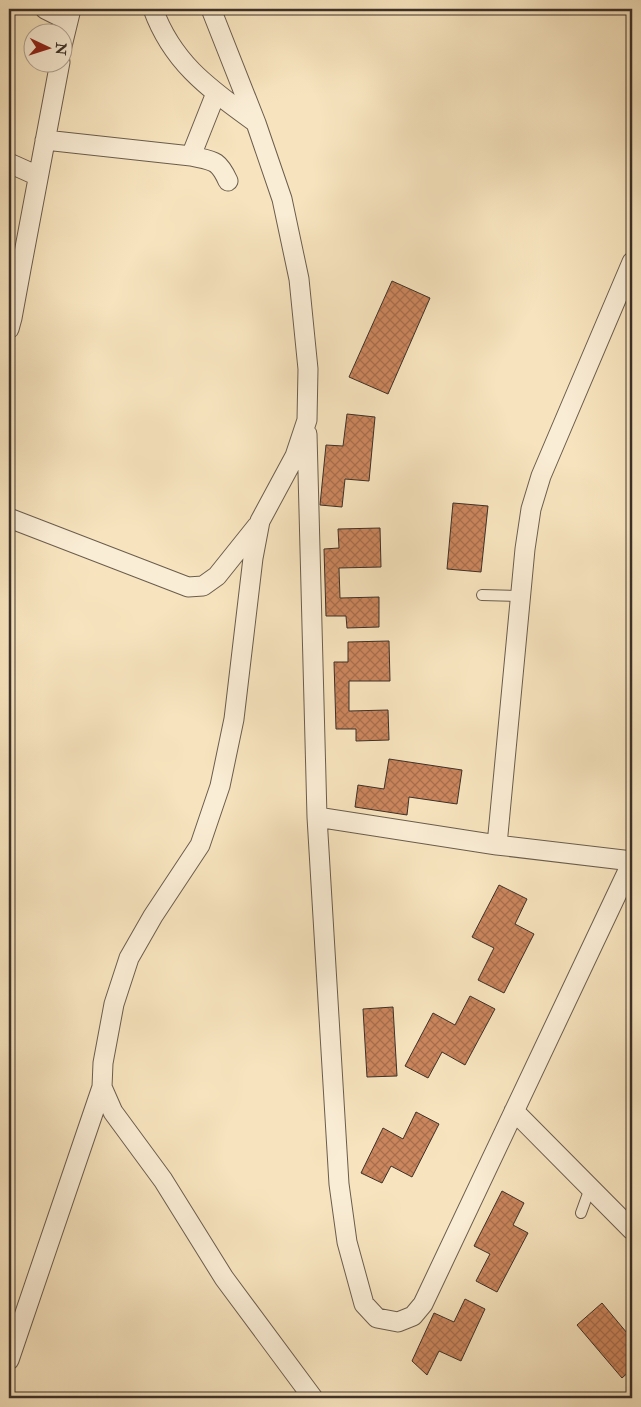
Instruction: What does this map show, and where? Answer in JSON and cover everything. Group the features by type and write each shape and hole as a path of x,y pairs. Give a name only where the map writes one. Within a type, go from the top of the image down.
{"street":[{"path":"45,9 69,14"},
{"path":"153,9 160,29 174,52 197,77 256,123"},
{"path":"211,9 256,123 282,200 299,279 308,369 307,420 318,817 339,1184 346,1242 364,1304 377,1318 398,1322 414,1316 423,1304 632,861 497,845 318,817"},
{"path":"9,329 12,318 15,267 38,176 58,72"},
{"path":"191,156 216,93"},
{"path":"45,140 191,156 213,161 222,168 228,181"},
{"path":"9,163 38,176"},
{"path":"497,845 531,510 541,476 632,262"},
{"path":"9,518 188,588 203,586 217,576 260,522 295,456 307,420"},
{"path":"9,1360 102,1087 103,1063 114,1004 129,958 200,845 220,786 234,719 253,558 260,522"},
{"path":"102,1087 113,1112 163,1180 224,1278 313,1398"},
{"path":"514,1111 632,1230"}],"lane":[{"path":"482,596 521,596"},
{"path":"581,1213 590,1188"}],"building":[{"path":"392,281 430,298 388,394 349,377"},
{"path":"347,414 375,417 369,481 345,479 342,507 320,505 326,445 343,446"},
{"path":"453,503 488,506 481,572 447,569"},
{"path":"380,528 381,567 339,568 340,598 379,597 379,627 347,628 346,616 326,616 324,549 339,548 338,529"},
{"path":"389,641 390,681 349,681 349,711 388,710 389,740 356,741 356,729 336,729 334,662 348,662 348,642"},
{"path":"389,759 462,770 457,804 409,797 407,815 355,807 358,785 384,789"},
{"path":"499,885 527,899 515,924 534,934 504,993 478,980 494,948 472,937"},
{"path":"470,996 495,1009 465,1065 442,1052 428,1078 405,1066 433,1013 455,1025"},
{"path":"393,1007 397,1076 367,1077 363,1009"},
{"path":"416,1112 439,1124 412,1177 391,1166 382,1183 361,1173 383,1128 403,1139"},
{"path":"502,1191 524,1203 513,1225 528,1233 497,1292 476,1281 490,1254 474,1246"},
{"path":"465,1299 485,1309 461,1361 439,1351 427,1375 412,1361 434,1313 454,1322"},
{"path":"602,1303 632,1339 632,1369 622,1378 577,1325"}]}
